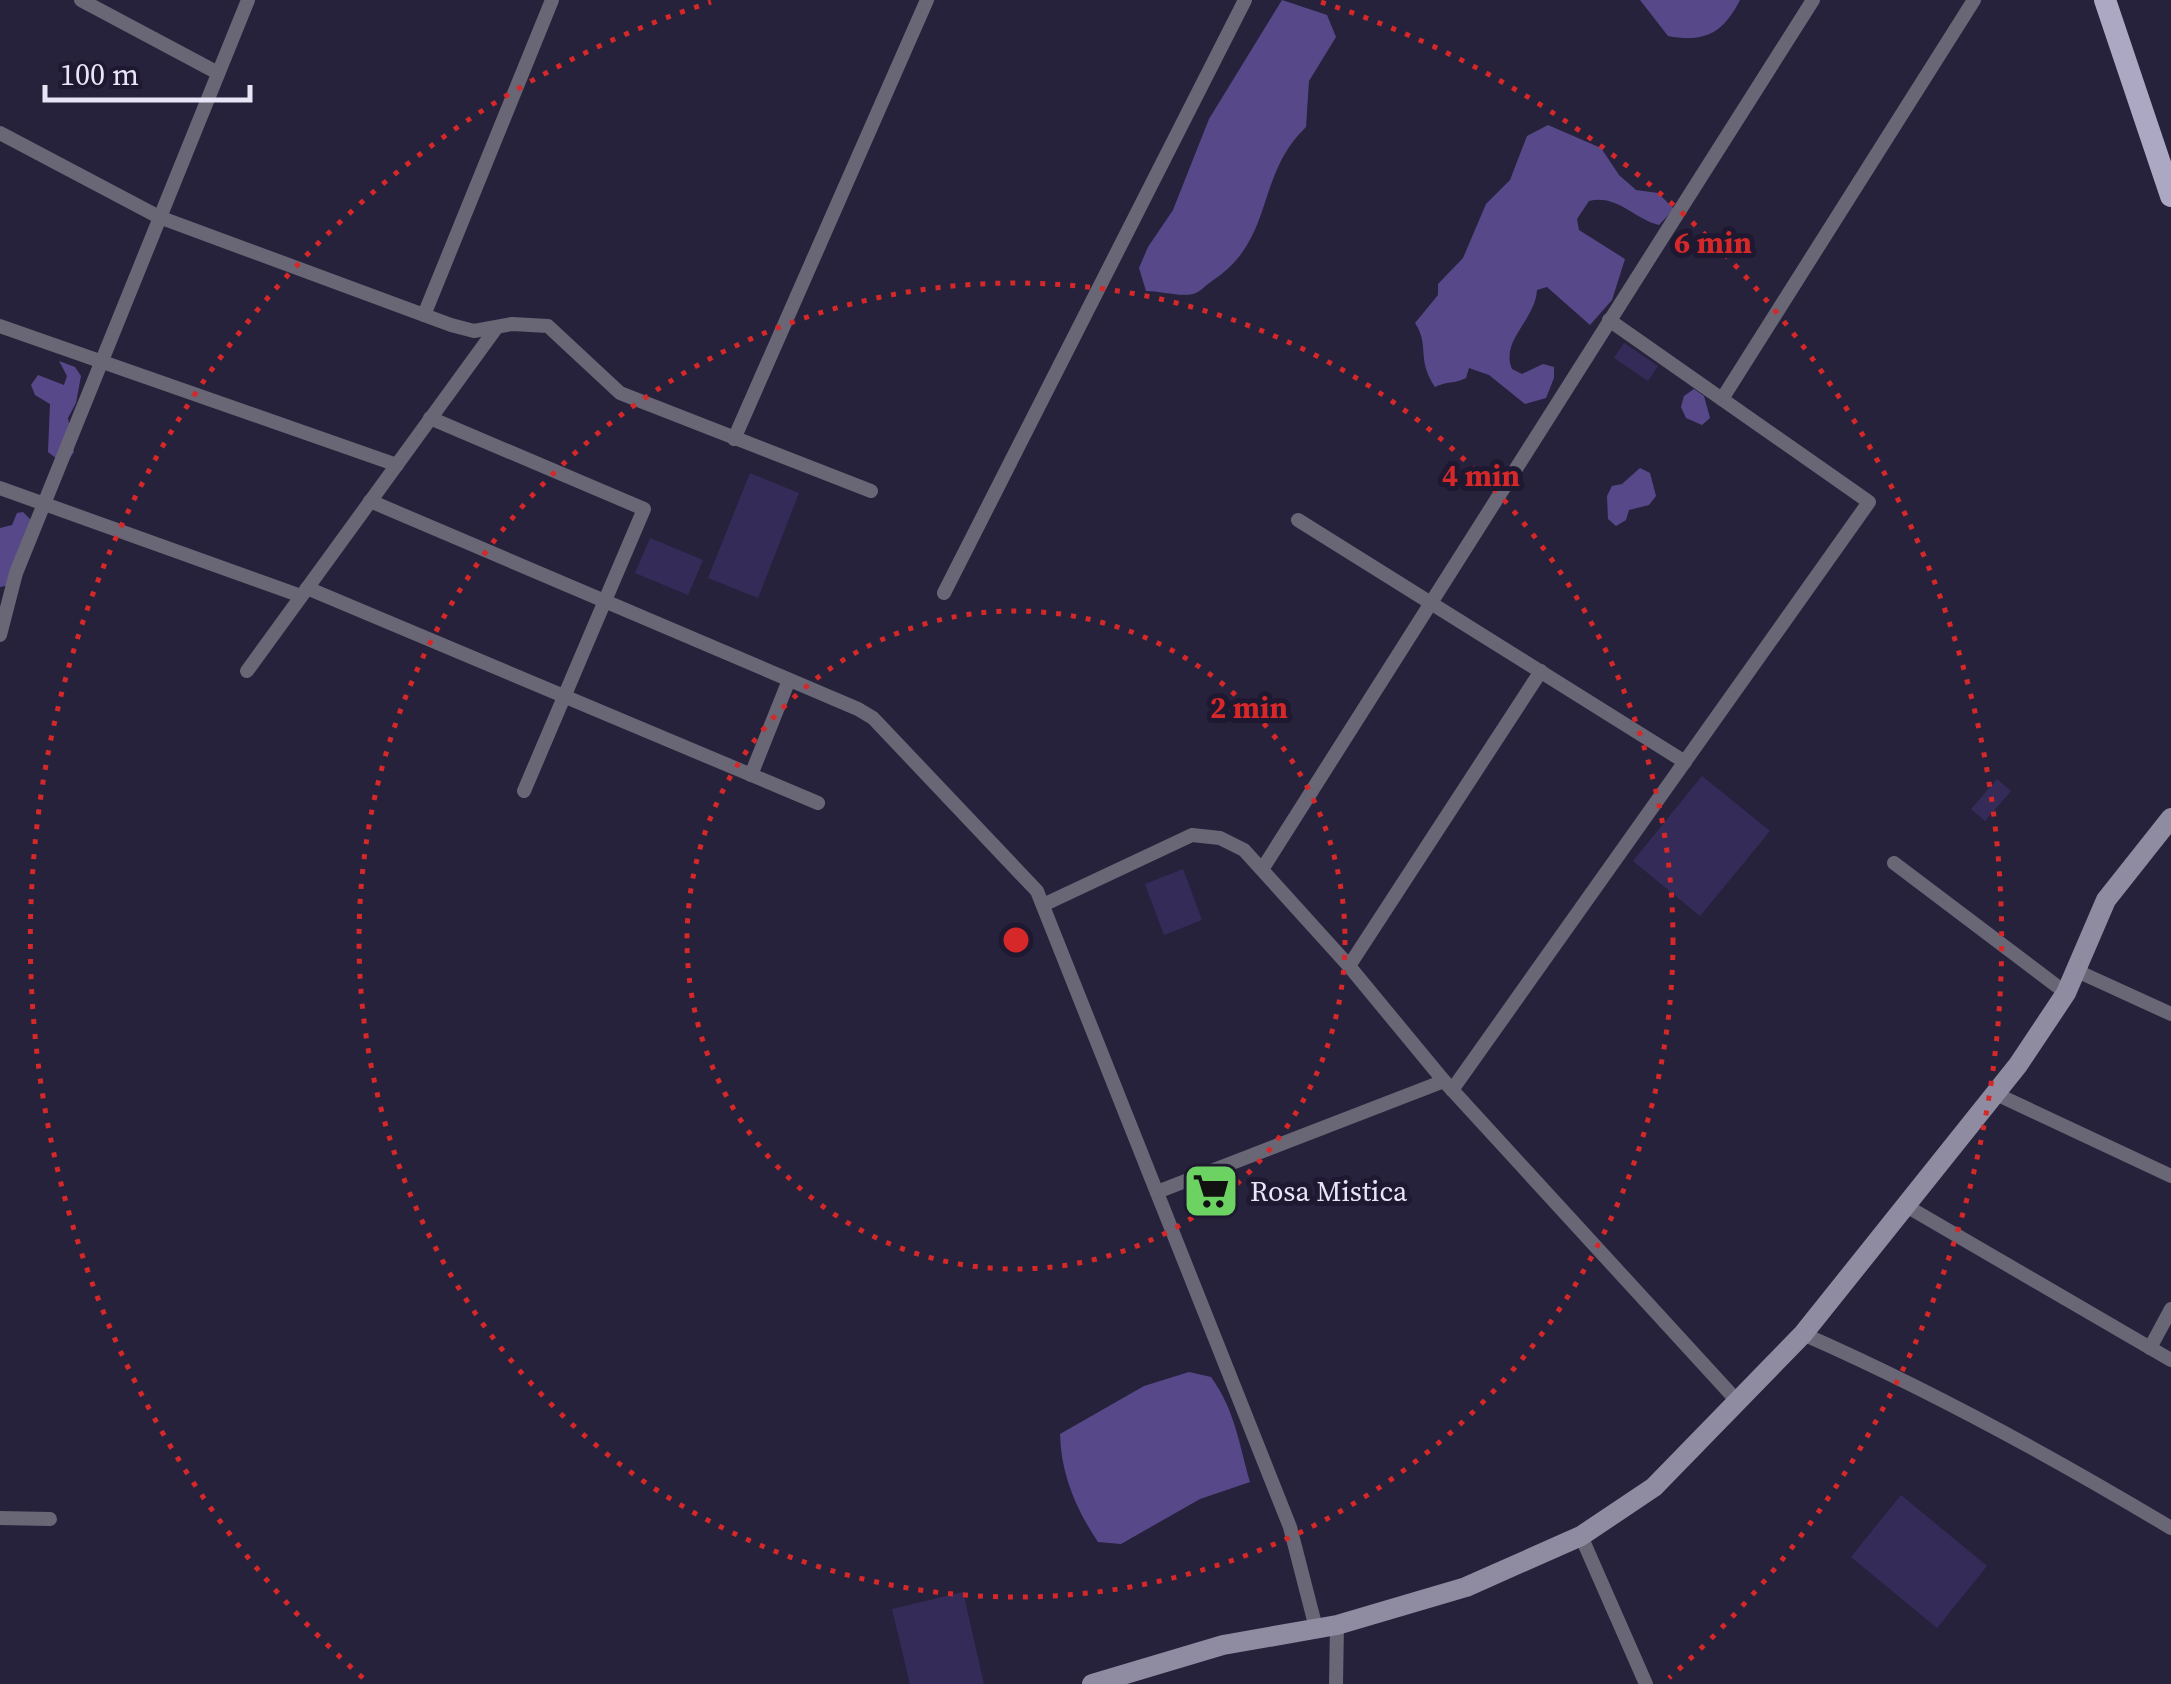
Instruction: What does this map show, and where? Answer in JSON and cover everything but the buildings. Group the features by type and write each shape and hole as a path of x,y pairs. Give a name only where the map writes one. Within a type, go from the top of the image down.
{"main road":[{"path":"2106,0 2171,196"}],"street":[{"path":"81,0 218,73"},
{"path":"0,635 16,573 43,503 248,0"},
{"path":"424,315 552,0"},
{"path":"734,438 928,0"},
{"path":"944,593 1245,0"},
{"path":"1263,868 1813,0"},
{"path":"1722,399 1974,0"},
{"path":"0,133 159,217 424,315 474,331 531,323 548,326 620,393 871,492"},
{"path":"1156,1192 1448,1085 1685,762 1869,502 1610,320"},
{"path":"0,326 396,465"},
{"path":"246,671 497,326"},
{"path":"430,418 644,509 524,791"},
{"path":"0,488 304,592 818,803"},
{"path":"370,501 873,718 1037,891 1290,1526 1326,1626 1336,1684"},
{"path":"1298,520 1685,762"},
{"path":"1350,966 1541,670"},
{"path":"751,775 789,680"},
{"path":"1092,1684 1222,1645 1326,1626 1466,1586 1580,1536 1654,1487 1803,1334 1996,1094 2066,994 2106,900 2171,818"},
{"path":"1043,905 1192,836 1230,842 1263,868 1448,1085 1739,1404"},
{"path":"1894,864 2066,994"},
{"path":"2077,971 2171,1014"},
{"path":"1996,1094 2171,1176"},
{"path":"1908,1207 2171,1360"},
{"path":"2150,1348 2171,1309"},
{"path":"1803,1334 1941,1396 2075,1468 2171,1528"},
{"path":"0,1518 50,1519"},
{"path":"1580,1536 1646,1684"}],"shaded area":[{"path":"1282,0 1327,15 1336,37 1309,81 1306,127 1278,166 1256,227 1232,264 1195,293 1146,291 1139,268 1148,247 1173,210 1209,119"},
{"path":"1640,0 1740,0 1720,28 1703,36 1681,38 1668,36"},
{"path":"1548,125 1601,148 1619,175 1636,190 1658,193 1674,209 1659,225 1617,204 1589,201 1577,219 1579,230 1625,259 1612,300 1590,325 1547,287 1537,290 1531,311 1514,339 1510,359 1512,369 1522,374 1543,364 1554,367 1546,398 1525,404 1489,375 1469,368 1466,378 1435,387 1415,323 1438,295 1438,284 1463,258 1486,204 1510,180 1527,136"},
{"path":"1624,343 1658,366 1648,381 1614,358"},
{"path":"59,361 75,367 81,376 76,403 68,418 74,452 65,465 48,452 50,404 35,395 31,385 38,375 64,385 67,376"},
{"path":"1694,389 1704,396 1710,418 1702,425 1686,418 1681,407 1684,396"},
{"path":"1640,468 1650,473 1656,496 1649,505 1629,510 1626,520 1616,526 1608,519 1607,496 1612,486 1622,484"},
{"path":"750,473 799,493 758,598 708,578"},
{"path":"23,512 32,521 10,585 0,587 0,528 12,525 17,513"},
{"path":"650,538 703,560 688,595 635,573"},
{"path":"1702,776 1770,831 1700,916 1633,861"},
{"path":"1997,779 2011,791 1985,821 1971,809"},
{"path":"1183,869 1202,920 1164,935 1145,884"},
{"path":"1189,1372 1211,1377 1219,1389 1250,1482 1200,1499 1121,1544 1098,1542 1071,1491 1060,1434 1144,1386"},
{"path":"1901,1495 1987,1566 1937,1628 1851,1557"},
{"path":"963,1592 984,1684 910,1684 892,1609"}],"place":[{"name":"Rosa Mistica","path":"1211,1191"}]}
